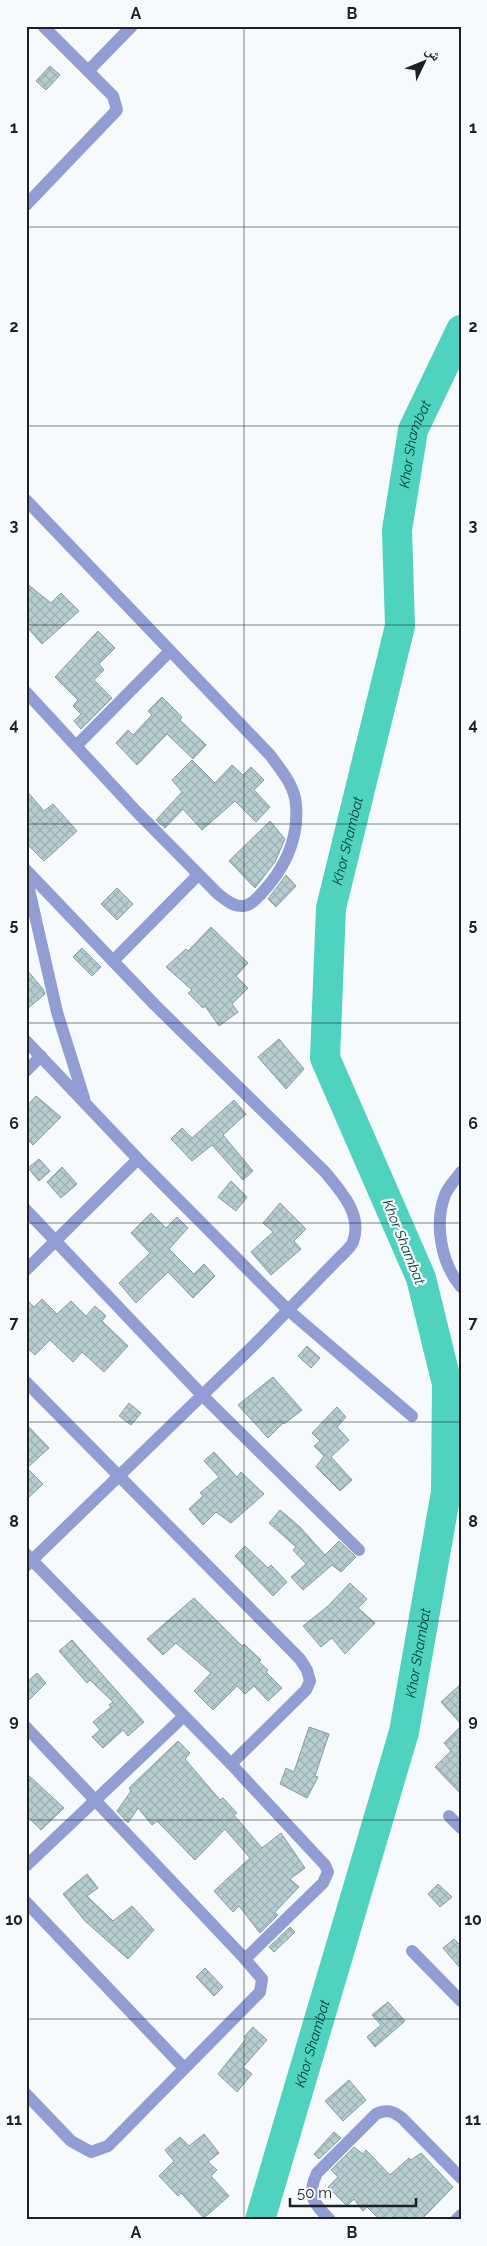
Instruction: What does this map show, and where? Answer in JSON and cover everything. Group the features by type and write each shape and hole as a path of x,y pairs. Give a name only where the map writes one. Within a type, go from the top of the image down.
{"street":[{"path":"29,196 118,110 114,96 43,26"},
{"path":"88,71 132,26"},
{"path":"26,500 169,652 270,755 288,779 296,804 295,837 287,860 273,881 249,905 242,907 232,904 198,875 26,692"},
{"path":"77,745 169,652"},
{"path":"26,870 113,961 318,1165 345,1197 355,1219 353,1243 119,1477 28,1560 231,1764 319,1857 328,1872 323,1883 245,1959"},
{"path":"113,961 198,875"},
{"path":"26,876 57,1012 87,1104"},
{"path":"26,1041 138,1159 288,1310 412,1416"},
{"path":"26,1072 41,1056"},
{"path":"26,1270 138,1159"},
{"path":"461,1172 446,1193 440,1216 442,1250 461,1287"},
{"path":"26,1210 202,1395 358,1550"},
{"path":"26,1382 300,1659 307,1670 310,1681 306,1690 231,1764"},
{"path":"26,1866 183,1717"},
{"path":"26,1727 262,1979 260,1992 108,2146 91,2152 71,2141 26,2094"},
{"path":"449,1816 461,1828"},
{"path":"26,1902 184,2068"},
{"path":"412,1951 461,2000"},
{"path":"330,2220 316,2205 312,2194 312,2184 318,2173 376,2114 383,2111 395,2112 402,2118 461,2178"},
{"path":"456,2220 461,2215"}],"building":[{"path":"50,66 60,75 46,90 36,81"},
{"path":"26,583 51,603 61,593 79,611 42,644 26,626"},
{"path":"98,631 115,648 99,664 104,670 94,680 112,698 81,729 74,721 81,714 73,706 78,700 55,677"},
{"path":"162,697 182,717 180,720 206,745 193,759 167,734 137,765 116,743 128,730 133,735 152,715 148,711"},
{"path":"192,760 215,783 232,765 243,775 251,767 264,780 254,790 270,807 256,822 235,801 202,830 183,809 165,828 156,820 182,792 172,780"},
{"path":"26,790 44,811 53,804 77,831 44,861 26,843"},
{"path":"270,821 285,839 275,862 255,888 229,861"},
{"path":"286,875 296,886 276,907 268,899"},
{"path":"117,888 133,904 117,920 101,904"},
{"path":"211,927 248,963 236,976 248,988 232,1004 238,1012 219,1026 205,1006 203,1008 188,993 192,990 166,967 186,949 188,951"},
{"path":"82,948 101,967 92,976 73,957"},
{"path":"26,969 45,994 26,1010"},
{"path":"279,1039 304,1069 286,1089 258,1057"},
{"path":"36,1096 61,1117 33,1145 26,1138 26,1107"},
{"path":"234,1100 246,1114 223,1135 253,1171 243,1180 212,1145 192,1161 171,1139 182,1128 192,1138"},
{"path":"39,1159 50,1171 39,1181 28,1168"},
{"path":"62,1167 77,1184 61,1198 47,1182"},
{"path":"231,1181 247,1197 236,1211 218,1197"},
{"path":"280,1203 306,1229 294,1241 301,1249 271,1275 251,1252 273,1232 263,1223"},
{"path":"151,1213 166,1228 177,1217 188,1228 169,1249 194,1274 204,1264 215,1276 193,1298 168,1272 136,1303 119,1283 150,1253 131,1233"},
{"path":"26,1299 34,1307 42,1299 57,1314 71,1301 86,1316 95,1306 106,1316 102,1321 128,1346 104,1372 82,1352 73,1362 50,1340 35,1355 26,1347"},
{"path":"307,1346 320,1358 311,1368 298,1356"},
{"path":"273,1377 302,1410 283,1423 268,1438 238,1405"},
{"path":"129,1403 141,1413 131,1425 119,1416"},
{"path":"337,1407 346,1417 337,1427 349,1440 331,1457 352,1480 340,1491 316,1467 324,1456 314,1446 320,1441 312,1433"},
{"path":"26,1424 49,1448 27,1468 43,1484 26,1500"},
{"path":"214,1452 237,1477 241,1472 264,1494 231,1523 216,1512 203,1525 189,1509 203,1496 200,1493 219,1477 204,1461"},
{"path":"280,1510 300,1527 325,1555 339,1541 356,1557 341,1572 332,1565 303,1590 291,1577 306,1564 293,1550 296,1547 269,1523"},
{"path":"245,1546 268,1568 271,1565 287,1582 273,1596 235,1556"},
{"path":"350,1583 367,1599 358,1608 375,1623 345,1654 332,1638 321,1647 303,1626 328,1606"},
{"path":"194,1598 242,1646 244,1644 261,1660 259,1662 268,1670 266,1672 282,1688 268,1701 254,1686 245,1694 237,1686 213,1710 194,1691 211,1673 176,1643 163,1655 147,1639"},
{"path":"72,1640 144,1722 128,1736 123,1730 103,1748 92,1737 100,1730 93,1722 111,1707 109,1705 113,1702 90,1680 87,1683 59,1651"},
{"path":"37,1673 46,1683 26,1703 26,1683"},
{"path":"461,1684 461,1724 441,1702"},
{"path":"461,1726 461,1794 435,1767 451,1751 444,1743"},
{"path":"309,1727 329,1734 315,1776 318,1777 307,1798 280,1784 286,1768 294,1772"},
{"path":"178,1741 190,1753 185,1759 220,1800 223,1798 237,1813 234,1815 262,1848 281,1833 305,1868 290,1879 299,1887 275,1912 278,1915 260,1933 239,1906 233,1912 214,1891 250,1858 225,1829 195,1860 157,1821 152,1825 138,1808 128,1823 117,1811 131,1791 129,1788"},
{"path":"26,1773 64,1808 41,1830 26,1815"},
{"path":"87,1874 98,1888 87,1896 113,1921 132,1906 154,1930 128,1959 85,1921 63,1894"},
{"path":"438,1884 452,1897 440,1907 428,1894"},
{"path":"290,1927 295,1932 274,1952 269,1947"},
{"path":"454,1939 461,1946 461,1969 443,1948"},
{"path":"205,1968 223,1987 214,1996 196,1977"},
{"path":"388,2002 405,2021 375,2047 367,2037 381,2025 372,2015"},
{"path":"253,2027 267,2040 243,2067 252,2074 237,2092 218,2074 246,2039 244,2037"},
{"path":"349,2080 366,2100 343,2121 325,2101"},
{"path":"334,2132 341,2138 319,2159 314,2154"},
{"path":"204,2134 219,2153 208,2162 217,2170 211,2176 229,2196 204,2218 181,2193 178,2196 159,2176 174,2161 165,2150 180,2137 189,2146"},
{"path":"354,2147 363,2154 366,2150 390,2175 409,2158 411,2160 421,2153 453,2187 421,2220 380,2220 367,2207 363,2211 354,2199 347,2206 328,2187 338,2177 331,2170"}],"waterway":[{"name":"Khor Shambat","path":"260,2220 404,1732 446,1492 447,1384 421,1278 325,1058 331,908 400,626 397,530 413,430 461,330"}]}
